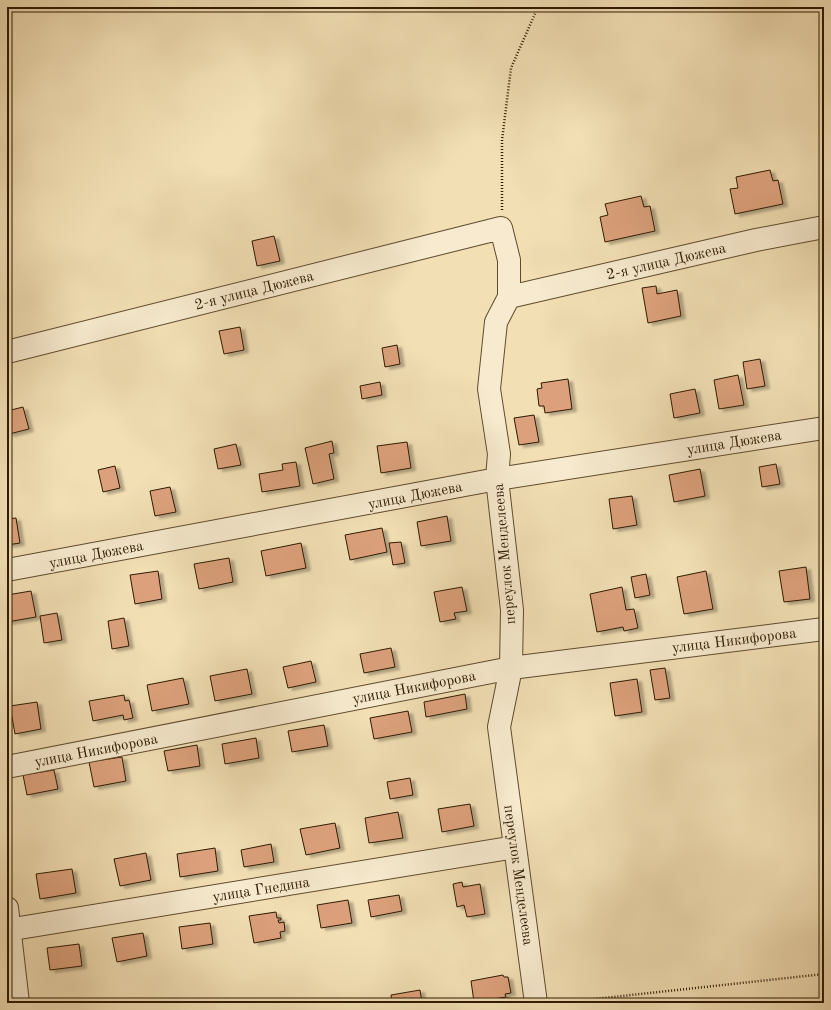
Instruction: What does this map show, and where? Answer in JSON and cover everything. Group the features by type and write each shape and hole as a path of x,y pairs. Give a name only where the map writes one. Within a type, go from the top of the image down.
{"street":[{"name":"2-я улица Дюжева","path":"509,297 756,240 824,227"},
{"path":"501,228 509,260 509,297"},
{"name":"2-я улица Дюжева","path":"7,352 501,228"},
{"name":"переулок Менделеева","path":"509,297 496,322 489,389 499,454 496,479 512,610 511,668 498,728 536,1003"},
{"name":"улица Дюжева","path":"7,570 496,479 824,428"},
{"name":"улица Никифорова","path":"7,767 511,668 824,629"},
{"name":"улица Гнедина","path":"8,930 515,847"},
{"path":"7,908 8,930 18,1003"}],"path":[{"path":"501,228 502,140 511,68 538,7"},
{"path":"570,1003 576,1001 824,974"}],"building":[{"path":"770,170 773,181 778,180 783,204 735,214 730,189 738,188 736,177"},
{"path":"641,196 644,207 650,206 655,231 605,242 600,217 608,215 605,204"},
{"path":"274,236 280,261 257,266 252,241"},
{"path":"656,286 657,294 677,290 681,316 648,323 642,288"},
{"path":"240,327 244,350 224,354 219,331"},
{"path":"397,345 400,364 385,367 382,348"},
{"path":"760,359 765,386 747,389 743,362"},
{"path":"738,375 744,405 719,409 714,380"},
{"path":"568,379 572,409 545,413 544,406 539,406 537,389 542,388 541,383"},
{"path":"380,382 382,395 362,399 360,386"},
{"path":"695,389 700,413 674,418 670,394"},
{"path":"23,407 29,429 9,434 7,427 7,411"},
{"path":"534,415 539,442 519,445 514,418"},
{"path":"332,441 334,453 329,454 334,479 313,484 305,448"},
{"path":"407,442 411,468 381,473 377,446"},
{"path":"236,444 241,465 218,469 214,449"},
{"path":"296,462 300,486 262,492 259,474 283,470 282,464"},
{"path":"776,464 780,484 762,487 759,467"},
{"path":"115,466 120,488 103,492 98,470"},
{"path":"700,469 705,496 674,502 669,475"},
{"path":"170,487 176,512 155,516 150,491"},
{"path":"632,496 637,525 613,529 609,499"},
{"path":"447,516 451,541 421,546 417,522"},
{"path":"16,518 20,543 7,545 7,519"},
{"path":"382,528 387,552 350,560 345,535"},
{"path":"401,542 405,563 393,565 389,543"},
{"path":"301,543 306,568 266,576 261,551"},
{"path":"229,558 233,582 199,589 194,564"},
{"path":"806,567 810,599 784,602 779,571"},
{"path":"158,571 162,599 135,604 130,575"},
{"path":"706,571 713,609 684,614 677,577"},
{"path":"646,574 650,595 635,598 631,577"},
{"path":"462,587 467,611 454,613 456,619 440,622 434,592"},
{"path":"622,587 626,610 634,609 638,628 624,631 623,627 597,632 590,594"},
{"path":"31,591 36,617 7,622 7,595"},
{"path":"57,613 62,640 44,643 40,616"},
{"path":"124,618 129,646 112,649 108,621"},
{"path":"391,648 395,667 364,673 360,654"},
{"path":"311,661 316,682 288,688 283,667"},
{"path":"665,668 670,698 655,700 650,670"},
{"path":"247,669 252,694 215,701 210,676"},
{"path":"183,678 189,704 152,711 147,685"},
{"path":"637,679 642,712 615,716 610,683"},
{"path":"465,694 467,709 426,717 424,702"},
{"path":"124,695 125,701 129,700 133,718 124,720 123,715 93,721 89,701"},
{"path":"37,702 41,729 15,734 10,706"},
{"path":"408,711 412,732 374,739 370,718"},
{"path":"324,725 328,746 292,752 288,731"},
{"path":"256,738 259,758 225,764 222,744"},
{"path":"197,745 200,766 168,771 164,751"},
{"path":"122,757 126,781 94,787 89,762"},
{"path":"54,770 58,789 27,795 23,775"},
{"path":"410,778 413,795 390,799 387,782"},
{"path":"470,804 474,826 442,832 438,809"},
{"path":"398,812 403,838 369,843 365,818"},
{"path":"335,823 340,848 306,855 300,829"},
{"path":"271,844 274,862 244,867 241,850"},
{"path":"215,848 218,871 180,877 177,854"},
{"path":"146,853 151,880 120,886 114,859"},
{"path":"72,869 76,893 40,899 36,874"},
{"path":"462,882 463,887 480,884 485,914 467,917 464,905 457,907 453,884"},
{"path":"399,895 402,911 371,917 368,900"},
{"path":"348,900 352,923 321,928 317,905"},
{"path":"276,912 277,918 281,918 281,920 278,920 279,923 284,922 285,931 280,932 281,938 254,943 249,916"},
{"path":"210,923 213,944 182,949 179,927"},
{"path":"143,933 147,956 117,962 112,938"},
{"path":"79,944 82,966 50,970 47,948"},
{"path":"503,975 504,977 508,977 511,993 505,994 506,997 474,1002 471,981"},
{"path":"420,990 422,1003 392,1003 391,995"}]}
